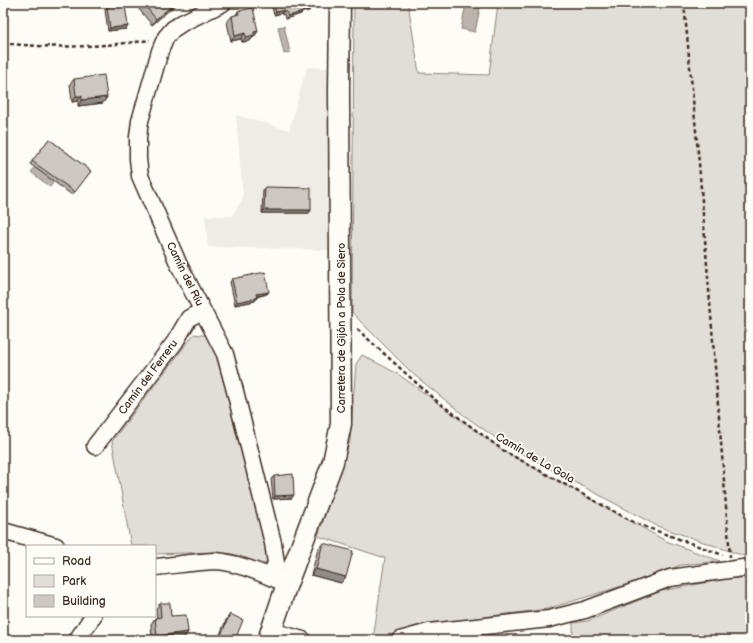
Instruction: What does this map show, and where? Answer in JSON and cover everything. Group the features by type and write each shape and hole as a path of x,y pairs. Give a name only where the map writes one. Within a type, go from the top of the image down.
{"street":[{"name":"Camín del Ríu","path":"223,3 182,23 166,37 160,51 140,121 138,136 138,159 140,176 179,265 225,354 273,544 279,580"},
{"name":"Carretera de Gijón a Pola de Siero","path":"270,636 279,580 333,462 341,424 340,3"},
{"name":"Camín del Ferreru","path":"95,446 175,342 189,318 202,311"},
{"path":"3,531 52,545"},
{"path":"156,567 216,561 232,564 279,580"},
{"path":"400,640 429,632 549,619 585,610 670,578 750,568"},
{"path":"77,640 93,617"},
{"path":"270,636 303,640"}],"path":[{"name":"Camín de La Gola","path":"341,315 434,399 504,451 635,523 708,549 731,559 699,163 684,3"},
{"path":"3,43 76,47 126,44 166,37"}],"shaded area":[{"path":"466,3 481,3 475,32 461,29"},
{"path":"284,26 290,52 284,54 278,27"},
{"path":"307,67 328,68 332,250 208,247 205,216 232,216 243,198 236,115 289,130"},
{"path":"37,165 55,180 50,187 31,172"}],"green space":[{"path":"354,3 408,3 419,73 489,75 498,3 750,3 750,556 744,556 657,526 504,444 465,416 413,374 352,312"},
{"path":"194,334 209,336 221,368 269,561 262,565 216,552 156,554 156,545 131,545 112,441"},
{"path":"362,355 398,374 504,451 666,541 720,561 681,565 632,583 547,609 483,617 424,627 373,639 385,558 318,536 350,441 356,364"},
{"path":"750,577 750,640 573,640 573,623 588,621 661,591 726,579"}],"building":[{"path":"143,3 175,3 156,19"},
{"path":"273,3 310,3 311,8 288,16 284,10 276,12"},
{"path":"125,5 128,26 110,28 107,7"},
{"path":"253,8 258,31 254,32 254,35 246,37 245,33 235,36 232,16 239,14 238,11"},
{"path":"104,75 107,97 82,100 82,96 76,96 74,79"},
{"path":"49,139 91,171 75,192 32,161"},
{"path":"265,187 311,188 311,210 264,210"},
{"path":"265,272 269,292 256,294 257,298 237,302 232,279"},
{"path":"293,474 294,495 275,496 274,476"},
{"path":"323,543 353,551 346,577 316,569"},
{"path":"160,603 170,603 171,616 186,615 188,632 157,636 155,618 161,617"},
{"path":"230,614 243,620 235,640 215,640 221,635"}]}
